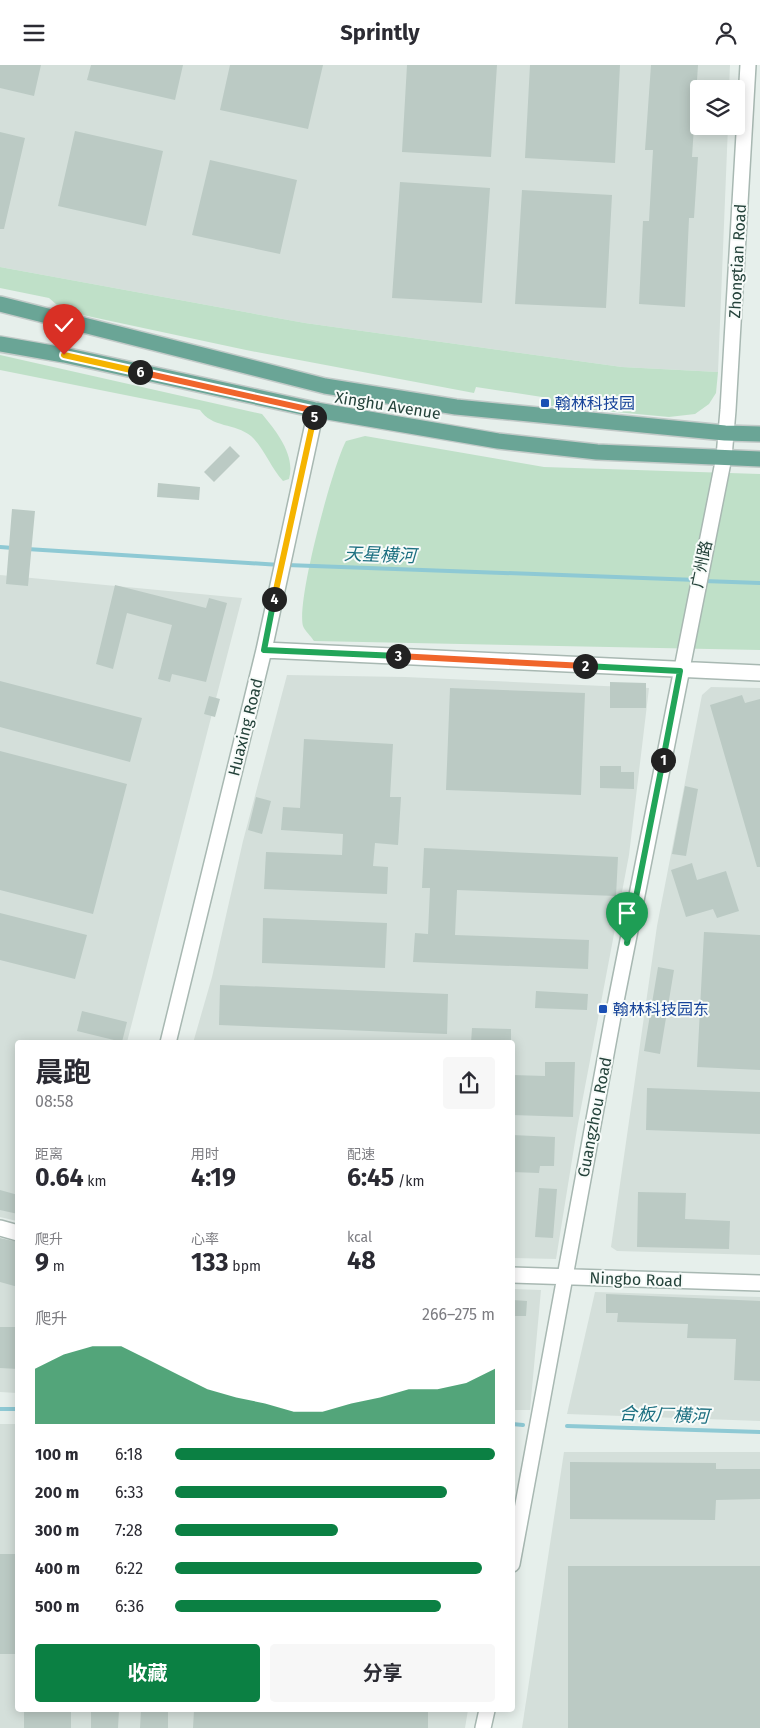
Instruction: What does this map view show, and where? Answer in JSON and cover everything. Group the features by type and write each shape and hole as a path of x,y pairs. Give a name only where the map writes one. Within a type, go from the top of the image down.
{"main road":[{"name":"Xinghu Avenue","path":"0,304 325,386 456,407 725,433 760,434"},
{"name":"Xinghu Avenue","path":"8,346 64,355 316,411 498,441 597,452 760,459"}],"street":[{"name":"Zhongtian Road","path":"724,457 729,400 748,65"},
{"name":"Huaxing Road","path":"169,1040 264,650 316,411"},
{"name":"广州路","path":"680,671 724,457"},
{"path":"264,650 680,671 760,673"},
{"name":"Guangzhou Road","path":"515,1547 564,1276 680,671"},
{"path":"0,1228 15,1232"},
{"name":"Ningbo Road","path":"515,1275 760,1283"},
{"path":"483,1728 487,1712"}],"shaded area":[{"path":"0,65 730,65 729,80 690,80 690,135 728,135 718,372 622,367 305,323 0,267"},
{"path":"0,575 242,598 128,1040 15,1040 15,1221 0,1217"},
{"path":"287,675 405,677 649,688 629,855 577,1129 556,1259 515,1258 515,1040 194,1040 212,977 243,841"},
{"path":"711,687 760,688 760,1255 617,1251 611,1247 657,926 702,695"},
{"path":"0,1250 15,1254 15,1393 0,1392"},
{"path":"515,1289 541,1290 530,1410 515,1410"},
{"path":"595,1292 760,1297 760,1421 567,1414"},
{"path":"0,1424 15,1424 15,1712 468,1712 465,1728 0,1728"},
{"path":"564,1452 760,1452 760,1728 522,1728"}],"green space":[{"path":"0,267 305,323 622,367 718,372 716,393 709,404 695,414 669,417 540,405 542,397 476,387 474,393 246,350 64,311 49,298 0,288"},
{"path":"0,355 262,414 279,436 287,452 290,461 289,479 283,481 260,446 251,436 238,429 211,420 200,410 0,370"},
{"path":"365,436 544,467 760,474 760,650 314,641 303,626 302,612 317,533 333,477 346,441"}],"building":[{"path":"0,65 41,65 34,96 0,88"},
{"path":"91,65 183,65 175,100 87,80"},
{"path":"230,65 323,65 308,129 220,110"},
{"path":"407,65 497,65 491,157 402,152"},
{"path":"530,65 620,65 615,163 525,158"},
{"path":"651,65 698,65 697,80 690,80 690,135 693,135 692,157 698,157 694,218 689,218 685,307 639,304 643,221 649,221 653,150 645,150"},
{"path":"75,131 163,151 146,226 58,206"},
{"path":"0,132 25,138 4,229 0,229"},
{"path":"210,160 297,180 280,254 192,235"},
{"path":"400,182 490,188 482,303 392,298"},
{"path":"522,190 612,195 606,308 515,304"},
{"path":"230,446 240,456 214,482 204,472"},
{"path":"158,483 200,487 199,500 157,497"},
{"path":"12,509 35,511 28,586 6,584"},
{"path":"115,585 206,608 209,598 227,603 206,682 172,674 170,682 158,679 172,625 127,613 113,669 96,664"},
{"path":"0,681 142,718 130,762 0,727"},
{"path":"610,682 646,683 646,708 610,708"},
{"path":"450,688 585,693 581,795 446,790"},
{"path":"742,695 745,703 760,699 760,867 757,867 710,705"},
{"path":"209,696 220,699 215,717 204,714"},
{"path":"304,739 393,744 390,797 401,797 398,845 375,843 373,866 388,867 387,894 264,889 266,852 342,855 343,834 281,830 283,807 300,808"},
{"path":"0,751 127,784 93,914 0,890"},
{"path":"600,766 621,766 621,772 634,772 634,789 600,788"},
{"path":"685,786 698,789 686,856 672,854"},
{"path":"256,797 271,801 262,834 248,830"},
{"path":"424,848 618,857 616,896 457,890 455,935 589,940 588,969 413,962 415,933 428,934 430,888 422,888"},
{"path":"692,863 697,880 726,871 739,911 717,918 713,909 686,917 671,870"},
{"path":"0,913 87,935 75,979 0,960"},
{"path":"263,918 387,923 385,968 262,963"},
{"path":"704,932 760,935 760,1070 697,1067"},
{"path":"658,967 674,970 660,1054 644,1051"},
{"path":"220,985 448,994 447,1034 219,1025"},
{"path":"536,991 588,994 587,1010 535,1008"},
{"path":"82,1011 127,1022 122,1040 114,1040 77,1031"},
{"path":"472,1028 511,1029 511,1040 471,1040"},
{"path":"545,1062 575,1062 573,1117 515,1115 515,1075 545,1076"},
{"path":"647,1088 760,1092 760,1134 646,1130"},
{"path":"515,1135 555,1137 554,1166 540,1166 539,1173 515,1172"},
{"path":"539,1188 557,1189 553,1238 535,1237"},
{"path":"0,1190 15,1194 15,1213 0,1210"},
{"path":"638,1192 686,1193 685,1219 730,1221 729,1249 637,1247"},
{"path":"0,1238 15,1241 15,1286 0,1282"},
{"path":"606,1294 760,1301 760,1381 734,1380 736,1339 687,1338 688,1324 617,1322 618,1313 606,1313"},
{"path":"515,1300 527,1301 526,1316 515,1316"},
{"path":"0,1327 15,1327 15,1369 0,1368"},
{"path":"570,1462 716,1463 716,1469 760,1469 760,1499 716,1500 715,1520 570,1519"},
{"path":"0,1554 15,1554 15,1654 0,1654"},
{"path":"568,1566 760,1566 760,1728 568,1728"},
{"path":"24,1712 71,1712 71,1728 24,1728"},
{"path":"91,1712 119,1712 118,1728 91,1728"},
{"path":"141,1712 168,1712 168,1728 140,1728"},
{"path":"194,1712 428,1712 428,1728 193,1728"}],"waterway":[{"name":"天星横河","path":"0,547 13,548"},
{"name":"天星横河","path":"27,549 280,565"},
{"name":"天星横河","path":"287,565 697,580"},
{"name":"天星横河","path":"704,581 760,583"},
{"name":"合板厂横河","path":"0,1409 15,1409"},
{"name":"合板厂横河","path":"515,1424 523,1425"},
{"name":"合板厂横河","path":"567,1426 760,1432"}],"place":[{"name":"翰林科技园","path":"545,403"},
{"name":"翰林科技园东","path":"603,1009"}],"route":[{"path":"64,355 316,411 264,650 680,671 627,943"}]}
